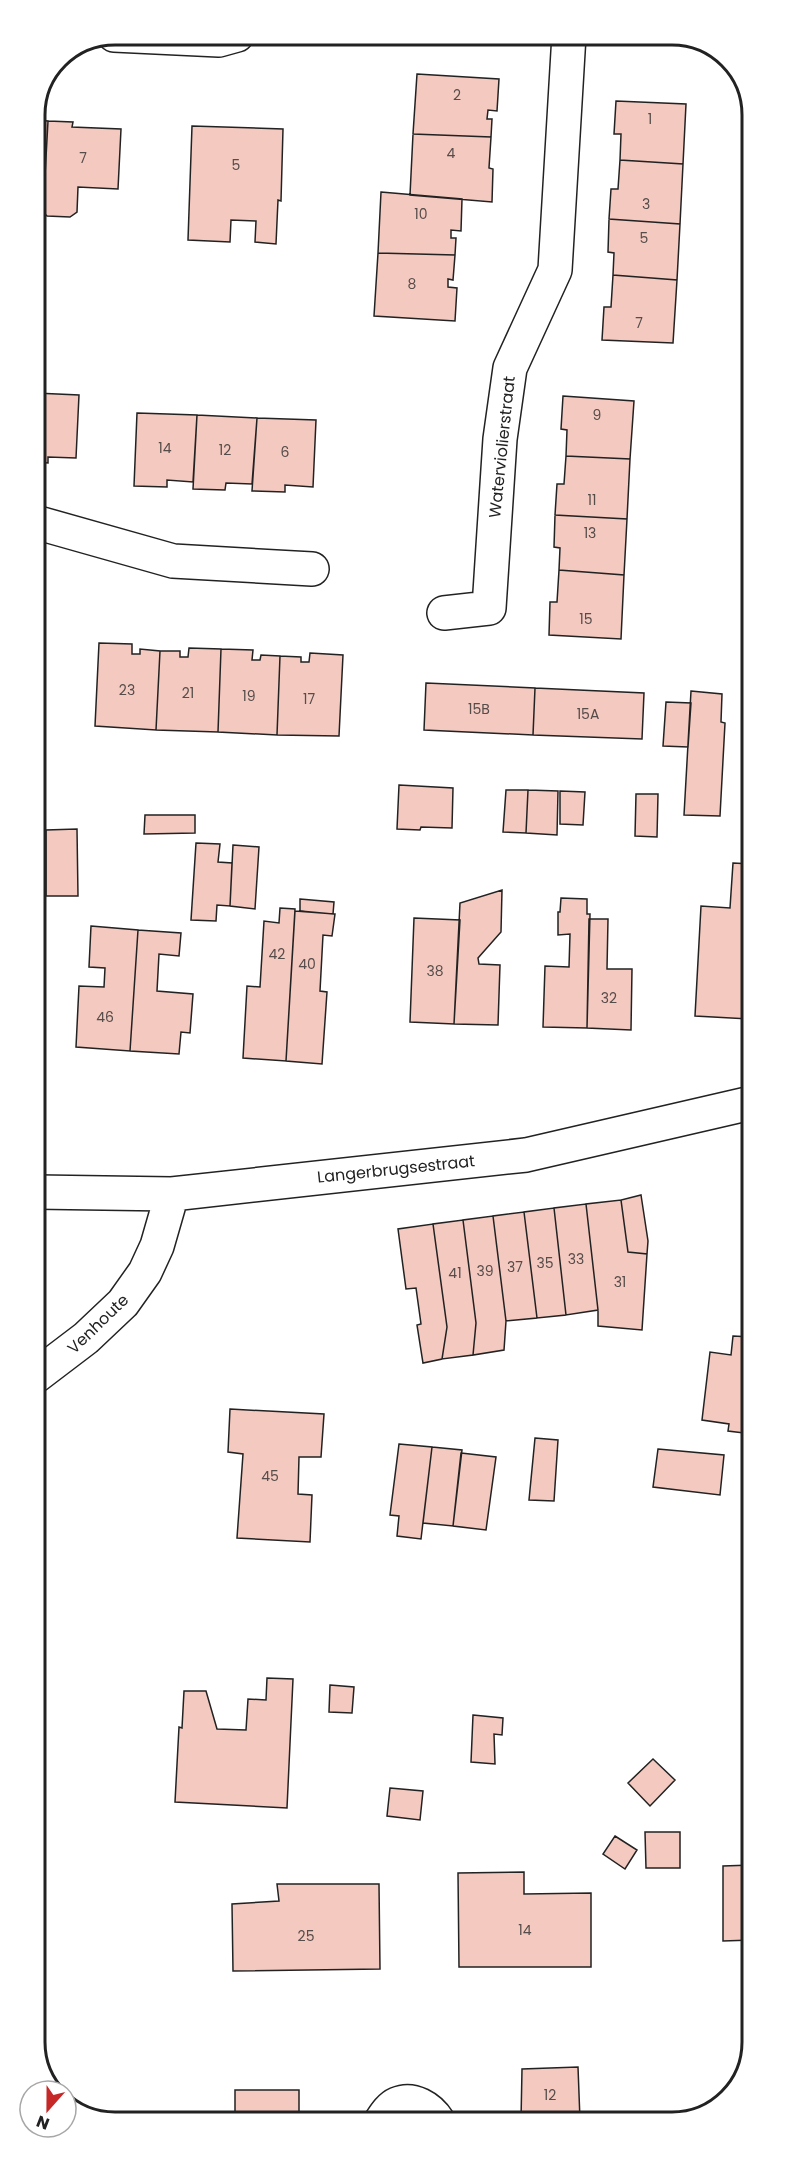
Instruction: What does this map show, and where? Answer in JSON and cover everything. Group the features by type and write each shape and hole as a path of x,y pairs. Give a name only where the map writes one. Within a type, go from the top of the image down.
{"street":[{"name":"Waterviolierstraat","path":"444,613 489,608 500,439 510,368 555,270 568,45"},
{"path":"45,525 173,561 312,569"},
{"name":"Langerbrugsestraat","path":"45,1192 172,1194 526,1155 742,1106"},
{"name":"Venhoute","path":"45,1369 86,1338 123,1303 145,1272 157,1246 172,1194"},
{"path":"389,2112 396,2104 407,2102 423,2105 432,2112"}],"building":[{"path":"417,74 499,79 497,111 488,110 487,119 492,119 491,137 413,134"},
{"path":"616,101 686,104 683,164 620,160 621,134 614,134"},
{"path":"45,121 48,121 45,175"},
{"path":"48,121 73,122 72,127 121,129 118,189 78,187 77,212 70,217 47,216 45,214"},
{"path":"192,126 283,129 281,201 278,200 276,244 255,242 256,221 231,220 230,242 188,240"},
{"path":"413,134 491,137 489,168 493,169 492,202 410,195"},
{"path":"620,160 683,164 680,224 609,219 611,189 618,189"},
{"path":"381,192 462,199 461,231 451,230 451,238 456,238 455,255 378,253"},
{"path":"609,219 680,224 677,280 613,275 614,253 608,252"},
{"path":"378,253 455,255 453,280 448,279 448,287 457,288 455,321 374,316"},
{"path":"613,275 677,280 673,343 602,340 604,307 611,307"},
{"path":"45,393 79,395 76,458 48,457 48,463 45,463"},
{"path":"563,396 634,401 630,459 566,456 567,430 561,429"},
{"path":"137,413 197,415 193,482 167,480 167,487 134,486"},
{"path":"197,415 257,418 252,484 226,483 225,490 193,489"},
{"path":"257,418 316,420 313,487 285,485 285,492 252,491"},
{"path":"566,456 630,459 627,519 555,515 557,484 564,484"},
{"path":"555,515 627,519 624,575 559,570 560,548 554,547"},
{"path":"559,570 624,575 621,639 549,635 550,602 557,602"},
{"path":"99,643 132,644 132,654 140,654 140,649 160,651 156,730 95,726"},
{"path":"189,648 221,649 218,732 156,730 160,651 180,651 180,657 188,657"},
{"path":"221,649 253,650 252,660 260,660 261,655 280,656 277,735 218,732"},
{"path":"310,653 343,655 339,736 277,735 280,656 301,657 301,662 309,662"},
{"path":"426,683 535,688 533,735 424,730"},
{"path":"535,688 644,693 642,739 533,735"},
{"path":"691,691 722,694 721,722 725,723 720,816 684,815"},
{"path":"666,702 691,703 688,747 663,746"},
{"path":"399,785 453,788 452,828 397,829"},
{"path":"506,790 528,790 526,833 503,832"},
{"path":"528,790 558,791 557,835 526,833"},
{"path":"560,791 585,792 583,825 560,824"},
{"path":"636,794 658,794 657,837 635,836"},
{"path":"145,815 195,815 195,833 144,834"},
{"path":"77,829 78,896 46,896 46,830"},
{"path":"196,843 220,844 218,862 232,863 230,906 217,905 216,921 191,920"},
{"path":"233,845 259,847 255,909 230,906"},
{"path":"733,863 742,864 742,1019 695,1016 701,906 730,908"},
{"path":"502,890 501,932 478,958 479,964 500,965 498,1025 454,1024 460,903"},
{"path":"561,898 587,899 587,914 590,914 587,1028 543,1027 545,966 569,967 570,934 558,935 558,912 560,912"},
{"path":"300,899 334,902 333,914 300,911"},
{"path":"280,908 295,909 286,1061 243,1058 247,986 260,987 264,921 279,923"},
{"path":"295,911 335,914 332,936 323,935 320,991 327,992 322,1064 286,1061"},
{"path":"414,918 460,920 454,1024 410,1022"},
{"path":"589,919 608,919 607,969 632,969 631,1030 587,1028"},
{"path":"91,926 138,930 130,1051 76,1047 79,986 104,987 105,968 89,967"},
{"path":"138,930 181,933 179,956 159,954 157,991 193,994 190,1033 181,1032 179,1054 130,1051"},
{"path":"641,1195 648,1241 647,1254 628,1252 621,1200"},
{"path":"621,1200 628,1252 647,1254 642,1330 598,1326 586,1204"},
{"path":"586,1204 598,1310 566,1315 554,1208"},
{"path":"554,1208 566,1315 537,1318 524,1212"},
{"path":"524,1212 537,1318 506,1321 493,1216"},
{"path":"493,1216 506,1321 504,1350 473,1355 476,1323 463,1220"},
{"path":"463,1220 476,1323 473,1355 442,1359 447,1327 433,1224"},
{"path":"433,1224 447,1327 442,1359 423,1363 417,1325 421,1324 416,1288 406,1289 398,1229"},
{"path":"733,1336 742,1336 742,1433 728,1431 729,1424 702,1420 710,1352 731,1355"},
{"path":"230,1409 324,1414 321,1457 299,1457 298,1494 312,1495 310,1542 237,1538 243,1454 228,1452"},
{"path":"535,1438 558,1440 554,1501 529,1500"},
{"path":"399,1444 432,1447 421,1539 397,1536 399,1516 390,1515"},
{"path":"432,1447 462,1450 453,1526 423,1523"},
{"path":"658,1449 724,1455 720,1495 653,1487"},
{"path":"461,1453 496,1457 486,1530 453,1526"},
{"path":"267,1678 293,1679 287,1808 175,1802 179,1727 182,1728 184,1691 206,1691 217,1729 246,1730 248,1699 266,1700"},
{"path":"330,1685 354,1687 352,1713 329,1712"},
{"path":"473,1715 503,1718 502,1735 494,1734 495,1764 471,1762"},
{"path":"653,1759 675,1780 650,1806 628,1783"},
{"path":"390,1788 423,1791 420,1820 387,1816"},
{"path":"645,1832 680,1832 680,1868 646,1868"},
{"path":"615,1836 637,1850 625,1869 603,1854"},
{"path":"742,1865 742,1940 723,1941 723,1866"},
{"path":"524,1872 524,1894 591,1893 591,1967 459,1967 458,1873"},
{"path":"277,1884 379,1884 380,1969 233,1971 232,1904 279,1901"},
{"path":"578,2067 580,2112 521,2112 522,2069"},
{"path":"235,2090 299,2090 299,2112 235,2112"}]}
